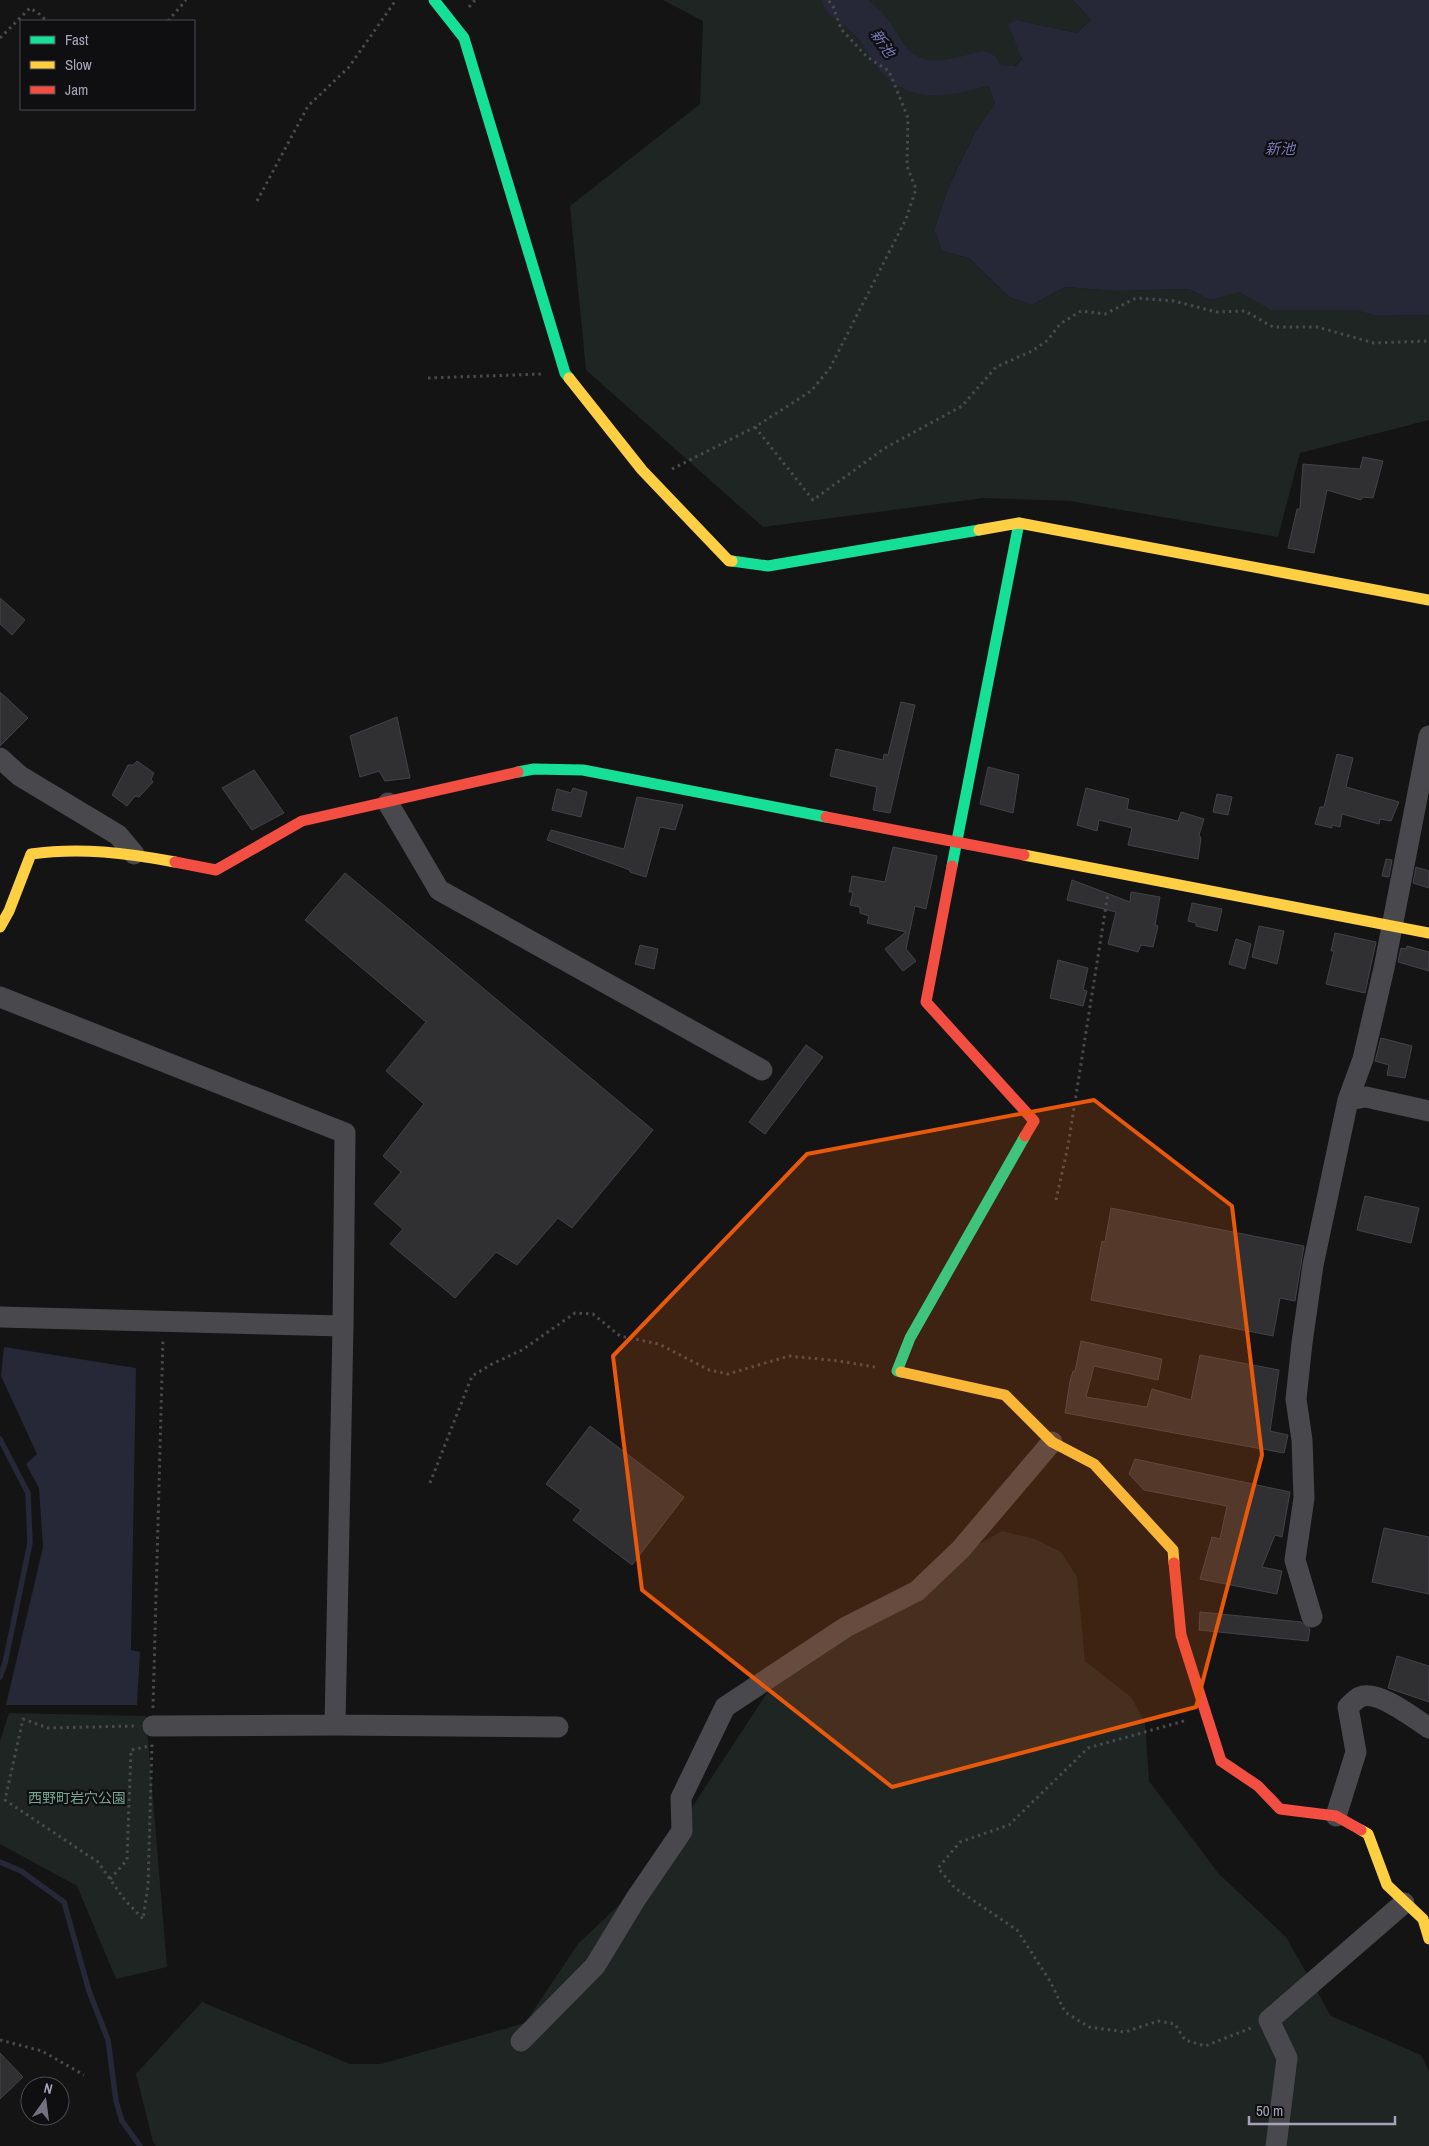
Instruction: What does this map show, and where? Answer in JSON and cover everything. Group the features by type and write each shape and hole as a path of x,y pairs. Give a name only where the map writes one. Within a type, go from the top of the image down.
{"street":[{"path":"434,0 464,38 565,373 642,470 729,561 768,566 1019,523 1429,600"},
{"path":"1019,523 926,1002 1034,1121 910,1338 897,1371 1005,1395 1052,1442 1094,1464 1173,1550 1181,1635 1221,1761 1258,1786 1280,1810 1336,1816 1368,1834 1387,1885 1423,1919 1429,1939"},
{"path":"1312,1617 1295,1560 1304,1498 1302,1440 1297,1415 1296,1390 1313,1265 1348,1100 1363,1058 1392,926 1429,736"},
{"path":"0,758 20,776 118,835 134,854"},
{"path":"0,927 9,912 31,854 54,849 134,854 216,870 302,821 534,769 583,770 957,844 1429,933"},
{"path":"388,803 439,890 762,1070"},
{"path":"0,997 345,1133 335,1725"},
{"path":"1348,1100 1366,1096 1429,1111"},
{"path":"0,1317 343,1326"},
{"path":"521,2041 595,1966 635,1900 682,1831 681,1798 725,1706 846,1627 917,1591 961,1549 1052,1442"},
{"path":"1336,1816 1356,1752 1348,1707 1360,1696 1375,1696 1429,1728"},
{"path":"152,1736 335,1725 558,1727"},
{"path":"1276,2146 1287,2058 1269,2020 1404,1903"}],"path":[{"path":"169,20 186,0"},
{"path":"257,200 308,106 348,67 396,0"},
{"path":"642,470 668,472 755,427 811,391 830,368 906,219 916,189 907,166 908,118 889,71 867,57 841,29 828,0"},
{"path":"0,38 30,8 46,20"},
{"path":"755,427 813,500 886,448 962,406 996,367 1032,350 1048,340 1060,324 1081,311 1105,314 1136,298 1174,301 1216,312 1245,311 1273,327 1317,327 1374,343 1429,341"},
{"path":"428,378 501,377 565,373"},
{"path":"1056,1200 1068,1146 1111,873"},
{"path":"430,1483 472,1376 522,1350 575,1313 593,1314 620,1336 659,1344 709,1370 728,1374 788,1356 839,1361 897,1371"},
{"path":"152,1736 48,1728 23,1718 4,1800 98,1862 124,1899 143,1919 148,1886 152,1736 163,1321"},
{"path":"1206,1715 1088,1748 1010,1825 960,1842 938,1868 955,1888 1017,1930 1050,1981 1065,2012 1089,2027 1124,2032 1158,2020 1175,2024 1185,2040 1205,2046 1269,2020"},
{"path":"110,1879 127,1860 131,1750 152,1736"},
{"path":"0,2040 42,2051 84,2075"}],"highlighted area":[{"path":"1094,1100 1232,1206 1262,1455 1196,1707 892,1787 642,1590 613,1356 807,1154"}],"green space":[{"path":"663,0 1073,0 1091,20 1077,33 1017,20 1022,59 1014,66 971,63 987,82 995,104 975,132 948,188 934,230 942,251 969,258 1009,297 1032,305 1065,287 1115,291 1188,289 1210,300 1239,291 1271,310 1355,310 1377,316 1429,315 1429,420 1300,453 1278,537 1070,501 984,498 763,527 586,370 570,206 700,104 703,21"},
{"path":"1002,1531 1035,1539 1061,1552 1077,1577 1085,1661 1131,1697 1145,1722 1149,1781 1219,1874 1286,1937 1331,2016 1421,2055 1429,2071 1429,2146 156,2146 153,2142 136,2074 202,2002 350,2064 381,2064 525,2023 578,1944 644,1881 795,1650"},
{"name":"西野町岩穴公園","path":"9,1713 146,1716 167,1967 116,1979 77,1886 0,1844 0,1741"}],"water":[{"name":"新池","path":"1073,0 1429,0 1429,315 1377,316 1355,310 1271,310 1239,292 1210,300 1188,289 1115,291 1065,287 1032,305 1009,297 969,258 942,251 934,230 948,188 975,132 995,104 987,82 934,88 936,69 971,63 1015,66 1022,59 1008,24 1017,20 1077,33 1091,20"},
{"path":"4,1347 136,1368 131,1650 140,1652 137,1705 6,1705 43,1547 39,1488 26,1464 37,1454 1,1376"}],"building":[{"path":"1363,457 1383,461 1373,498 1363,497 1361,500 1327,490 1314,553 1288,548 1297,509 1300,509 1303,464 1360,469"},
{"path":"0,598 25,620 12,635 0,624"},
{"path":"0,692 28,718 0,746"},
{"path":"901,702 915,705 890,813 873,810 877,787 830,776 836,749 883,760 884,754 888,755"},
{"path":"397,717 410,778 385,781 379,771 360,777 350,736"},
{"path":"1337,754 1353,758 1346,787 1399,802 1391,821 1380,819 1379,824 1342,814 1340,827 1332,825 1332,828 1315,824 1320,807 1324,807"},
{"path":"137,761 154,773 151,779 153,782 139,797 135,796 127,806 112,795 128,765 133,765"},
{"path":"988,767 1019,775 1013,813 980,804"},
{"path":"254,770 284,813 252,830 222,788"},
{"path":"573,788 587,792 581,817 552,810 557,789 571,793"},
{"path":"1086,788 1129,799 1127,809 1178,821 1181,812 1204,819 1199,835 1201,838 1198,859 1128,845 1132,828 1099,820 1097,831 1077,825"},
{"path":"1217,794 1232,797 1228,815 1213,812"},
{"path":"637,797 683,805 675,830 660,827 646,877 547,840 551,830 624,849"},
{"path":"893,847 937,856 926,909 915,906 906,949 916,961 903,971 885,949 906,932 867,923 869,916 860,913 860,907 850,905 853,892 849,892 852,876 885,882"},
{"path":"1386,859 1392,860 1389,877 1382,876"},
{"path":"1416,867 1429,871 1429,888 1413,883"},
{"path":"345,873 653,1130 572,1228 558,1218 517,1265 496,1252 455,1298 390,1244 403,1229 374,1204 401,1172 383,1156 424,1104 386,1071 426,1022 305,920"},
{"path":"1072,880 1130,902 1131,892 1160,897 1155,925 1158,926 1153,947 1141,945 1138,952 1108,944 1116,912 1067,900"},
{"path":"1192,903 1222,909 1217,931 1196,926 1196,923 1188,921"},
{"path":"1259,926 1284,931 1277,964 1252,957"},
{"path":"1335,933 1376,942 1365,993 1326,984 1334,951 1331,951"},
{"path":"1236,939 1251,944 1245,969 1229,964"},
{"path":"640,945 658,949 654,969 635,964"},
{"path":"1407,946 1429,952 1429,971 1398,962 1401,948 1406,949"},
{"path":"1058,960 1088,968 1083,990 1087,991 1083,1006 1050,998"},
{"path":"1381,1038 1412,1046 1405,1078 1387,1075 1389,1065 1375,1061"},
{"path":"806,1045 823,1057 765,1134 749,1122"},
{"path":"1365,1196 1419,1208 1411,1243 1357,1230"},
{"path":"1111,1208 1304,1246 1295,1301 1280,1298 1273,1336 1091,1300 1102,1241 1105,1242"},
{"path":"1081,1341 1162,1359 1158,1380 1094,1366 1086,1397 1147,1407 1152,1389 1191,1400 1200,1355 1279,1370 1270,1431 1288,1435 1284,1453 1065,1413 1070,1381 1073,1371 1075,1371"},
{"path":"590,1426 684,1497 632,1565 573,1520 581,1510 546,1484"},
{"path":"1135,1459 1290,1492 1282,1537 1275,1535 1262,1567 1282,1571 1277,1594 1200,1579 1212,1537 1220,1539 1227,1506 1144,1490 1129,1474"},
{"path":"1384,1528 1429,1537 1429,1594 1372,1582"},
{"path":"1200,1612 1301,1622 1310,1629 1308,1641 1199,1630"},
{"path":"1397,1656 1429,1666 1429,1702 1388,1688"},
{"path":"0,2053 22,2076 0,2099"}],"waterway":[{"name":"新池","path":"840,0 869,24 889,54 905,70 916,75 938,78 961,75 983,69"},
{"path":"0,1439 28,1493 30,1543 5,1663 0,1677"},
{"path":"0,1862 21,1871 64,1902 89,1991 108,2040 116,2101 122,2121 140,2146"}],"traffic: fast":[{"path":"434,0 464,38 565,373 569,378"},
{"path":"952,866 1019,523"},
{"path":"732,561 768,566 979,530"},
{"path":"518,772 534,769 583,770 826,817"},
{"path":"901,1372 897,1371 910,1338 1025,1136"}],"traffic: slow":[{"path":"569,378 642,470 729,561 732,561"},
{"path":"979,530 1019,523 1429,600"},
{"path":"0,927 9,911 31,854 85,851 139,856 175,862"},
{"path":"1024,855 1429,933"},
{"path":"901,1372 1005,1395 1052,1442 1094,1464 1173,1550 1174,1563"},
{"path":"1361,1830 1368,1834 1387,1885 1423,1919 1429,1939"}],"traffic: jam":[{"path":"175,862 216,870 302,821 518,772"},
{"path":"826,817 1024,855"},
{"path":"952,866 926,1002 1034,1121 1025,1136"},
{"path":"1174,1563 1181,1635 1221,1761 1258,1786 1280,1809 1336,1816 1361,1830"}]}
